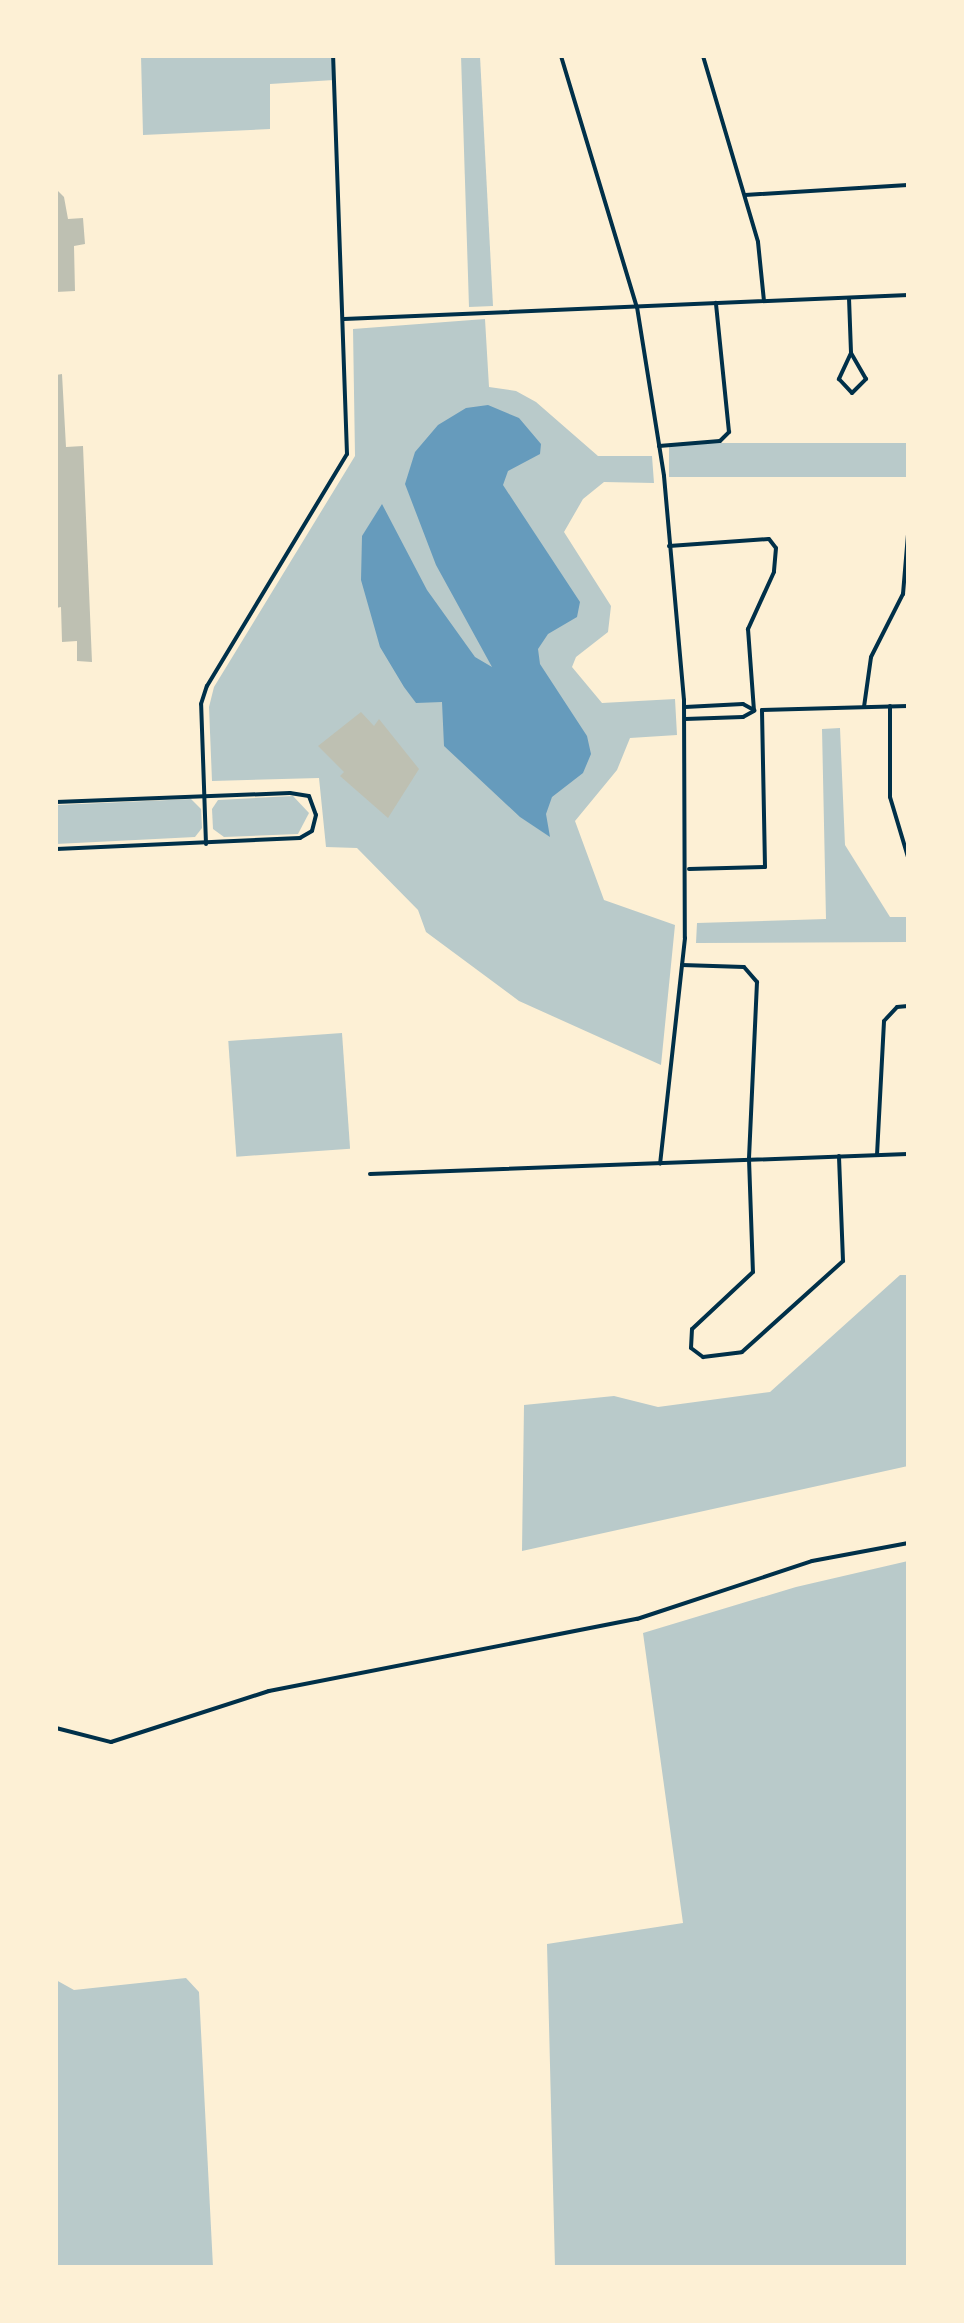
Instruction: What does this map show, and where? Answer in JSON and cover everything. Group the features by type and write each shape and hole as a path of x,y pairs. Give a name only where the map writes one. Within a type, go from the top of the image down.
{"street":[{"path":"206,844 201,704 207,686 347,454 333,56"},
{"path":"561,56 637,307 659,446 685,707 688,869 682,965 660,1164"},
{"path":"703,56 758,242 764,301"},
{"path":"745,195 908,185"},
{"path":"344,319 908,295"},
{"path":"849,298 851,353 839,379 852,393 866,379 851,353"},
{"path":"659,446 720,441 729,432 716,303"},
{"path":"864,707 871,657 903,594 908,535"},
{"path":"669,546 769,539 776,548 774,572 748,629 754,710"},
{"path":"685,707 743,704 754,710 762,710 908,706"},
{"path":"890,706 890,797 908,857"},
{"path":"685,719 743,717 754,710"},
{"path":"688,869 765,867 762,710"},
{"path":"56,802 300,793 312,799 316,815 314,827 303,837 56,849"},
{"path":"682,965 744,967 755,975 749,1159 753,1272 692,1329 691,1348 703,1357 742,1352 843,1261 839,1156"},
{"path":"877,1155 884,1021 897,1007 908,1006"},
{"path":"370,1174 908,1154"},
{"path":"56,1728 111,1742 269,1691 637,1619 812,1561 908,1543"}],"shaded area":[{"path":"141,56 333,56 334,80 270,84 270,129 143,135"},
{"path":"461,56 480,56 493,306 469,307"},
{"path":"485,319 489,387 516,391 536,402 598,456 652,456 654,483 604,482 583,499 564,532 611,606 608,632 576,657 572,667 602,703 675,699 677,735 630,738 617,770 575,821 604,900 675,925 661,1065 519,1001 426,932 418,910 357,848 326,847 319,778 212,781 209,707 214,687 355,456 353,329"},
{"path":"669,443 908,443 908,477 669,477"},
{"path":"840,728 845,845 890,917 908,917 908,942 696,943 697,923 826,919 822,729"},
{"path":"293,796 309,813 298,834 224,837 213,829 212,809 218,800"},
{"path":"191,799 201,809 202,828 195,837 56,844 56,805"},
{"path":"342,1033 350,1149 236,1157 228,1041"},
{"path":"900,1275 908,1275 908,1466 522,1551 524,1405 614,1396 658,1407 770,1392"},
{"path":"908,1561 908,2267 555,2267 547,1944 683,1923 643,1633 796,1587"},
{"path":"186,1978 199,1992 213,2267 56,2267 56,1980 74,1990"}],"water":[{"path":"488,405 519,418 541,444 540,454 508,471 503,485 580,602 577,617 548,634 538,649 540,664 587,736 591,754 583,773 552,797 546,814 550,837 520,817 444,746 442,702 416,703 404,687 380,647 361,580 362,536 382,504 427,590 475,657 492,667 436,565 405,484 415,452 438,425 466,408"}],"building":[{"path":"56,189 64,197 68,219 83,218 85,244 74,246 75,291 56,292"},
{"path":"62,374 66,447 83,446 92,662 77,661 77,641 62,642 61,607 56,608 56,375"},
{"path":"361,712 374,726 379,719 419,769 388,818 340,776 344,772 318,746"}]}
